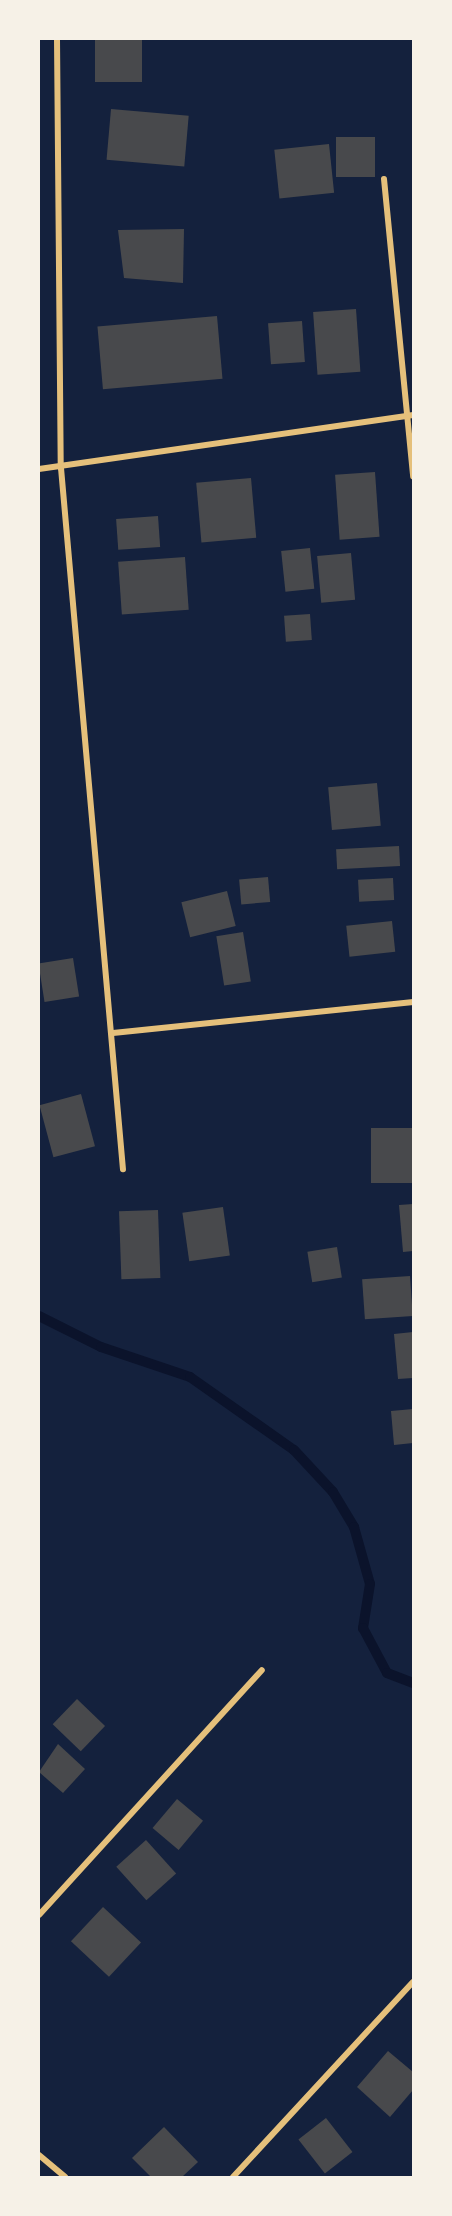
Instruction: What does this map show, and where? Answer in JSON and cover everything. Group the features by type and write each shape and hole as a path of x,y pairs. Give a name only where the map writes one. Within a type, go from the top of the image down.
{"street":[{"path":"57,39 61,468 113,1033 123,1169"},
{"path":"384,179 411,416 413,477"},
{"path":"39,469 61,468 411,416"},
{"path":"113,1033 413,1002"},
{"path":"39,1915 262,1670"},
{"path":"233,2177 413,1982"},
{"path":"39,2155 66,2177"}],"building":[{"path":"95,39 142,39 142,82 95,82"},
{"path":"111,109 189,116 184,167 107,160"},
{"path":"336,137 375,137 375,177 336,177"},
{"path":"329,144 334,193 279,198 274,150"},
{"path":"184,229 183,283 124,278 118,230"},
{"path":"356,309 360,372 317,375 313,312"},
{"path":"217,316 222,379 103,389 97,326"},
{"path":"302,321 305,362 271,364 268,323"},
{"path":"375,472 380,537 340,540 335,475"},
{"path":"251,478 256,538 201,543 196,483"},
{"path":"158,516 160,547 118,550 116,519"},
{"path":"310,548 314,589 285,592 281,551"},
{"path":"351,553 355,600 321,603 317,556"},
{"path":"185,557 189,610 122,615 118,562"},
{"path":"310,614 312,640 286,642 284,616"},
{"path":"377,783 381,826 332,830 328,787"},
{"path":"399,846 400,866 337,869 336,849"},
{"path":"268,877 270,902 241,904 239,880"},
{"path":"393,878 394,900 359,902 358,880"},
{"path":"227,891 236,926 190,937 181,902"},
{"path":"392,921 395,952 349,957 346,926"},
{"path":"243,932 251,981 224,986 216,936"},
{"path":"73,958 79,997 45,1002 39,963"},
{"path":"81,1094 95,1146 53,1157 39,1105"},
{"path":"371,1128 413,1128 413,1183 371,1183"},
{"path":"413,1204 413,1251 403,1252 399,1205"},
{"path":"223,1207 230,1256 189,1261 182,1213"},
{"path":"158,1210 160,1278 121,1279 119,1211"},
{"path":"337,1247 342,1278 312,1282 307,1252"},
{"path":"410,1276 413,1316 365,1319 362,1279"},
{"path":"413,1332 413,1378 398,1379 394,1334"},
{"path":"413,1409 413,1443 394,1445 391,1411"},
{"path":"77,1699 105,1726 81,1751 53,1724"},
{"path":"58,1744 85,1769 63,1793 39,1772"},
{"path":"177,1799 203,1821 179,1850 153,1828"},
{"path":"146,1840 176,1873 146,1900 116,1867"},
{"path":"103,1907 141,1942 109,1977 71,1941"},
{"path":"388,2051 413,2072 413,2090 390,2117 357,2087"},
{"path":"326,2118 352,2152 325,2173 298,2140"},
{"path":"164,2127 198,2162 182,2177 151,2177 132,2158"}],"waterway":[{"path":"39,1316 101,1347 190,1377 294,1450 333,1492 354,1527 370,1584 363,1628 387,1673 413,1683"}]}
